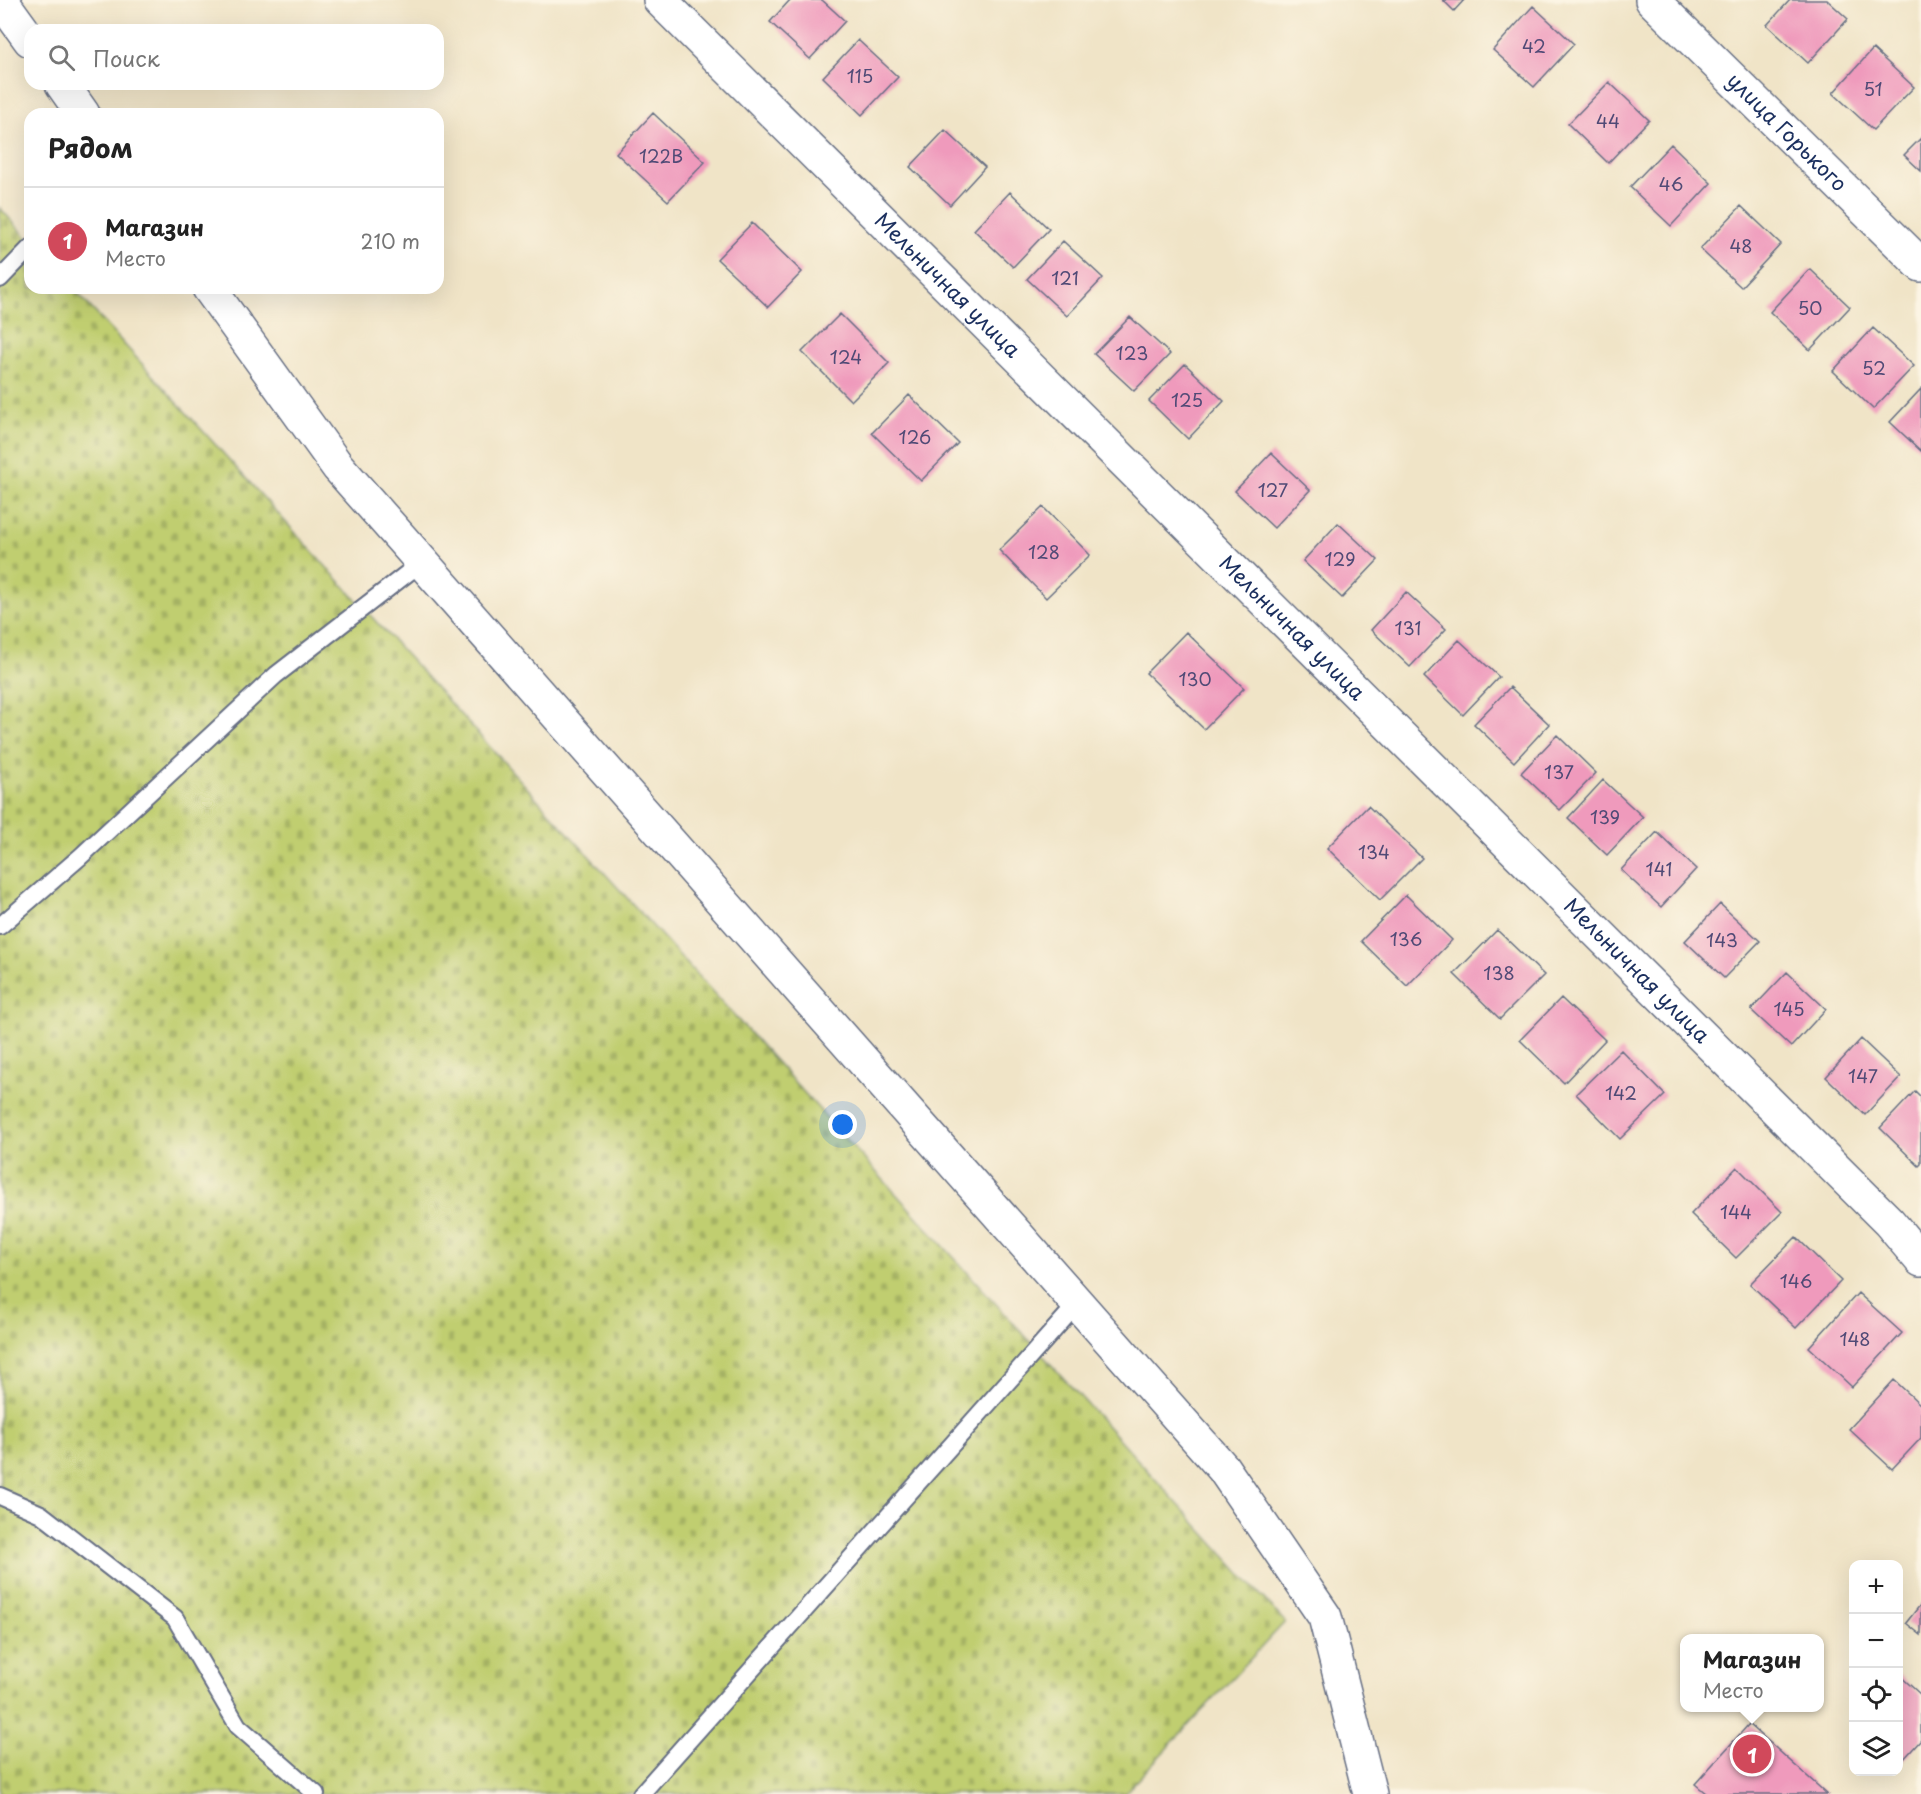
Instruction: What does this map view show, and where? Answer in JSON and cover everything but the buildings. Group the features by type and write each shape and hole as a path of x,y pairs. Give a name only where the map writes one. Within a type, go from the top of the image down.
{"street":[{"path":"1,0 24,32"},
{"name":"Мельничная улица","path":"660,0 1872,1205 1921,1260"},
{"name":"улица Горького","path":"1652,0 1921,265"},
{"path":"66,90 79,108"},
{"path":"213,294 338,467 1223,1468 1325,1617 1370,1794"}],"lane":[{"path":"0,279 24,254"},
{"path":"0,926 80,857 276,675 422,562"},
{"path":"641,1794 1077,1304"},
{"path":"0,1496 41,1514 175,1618 238,1726 316,1794"}],"green space":[{"path":"0,208 24,234 24,294 78,294 1285,1622 1124,1794 0,1794"}],"place":[{"name":"Магазин","path":"1752,1754"}]}
